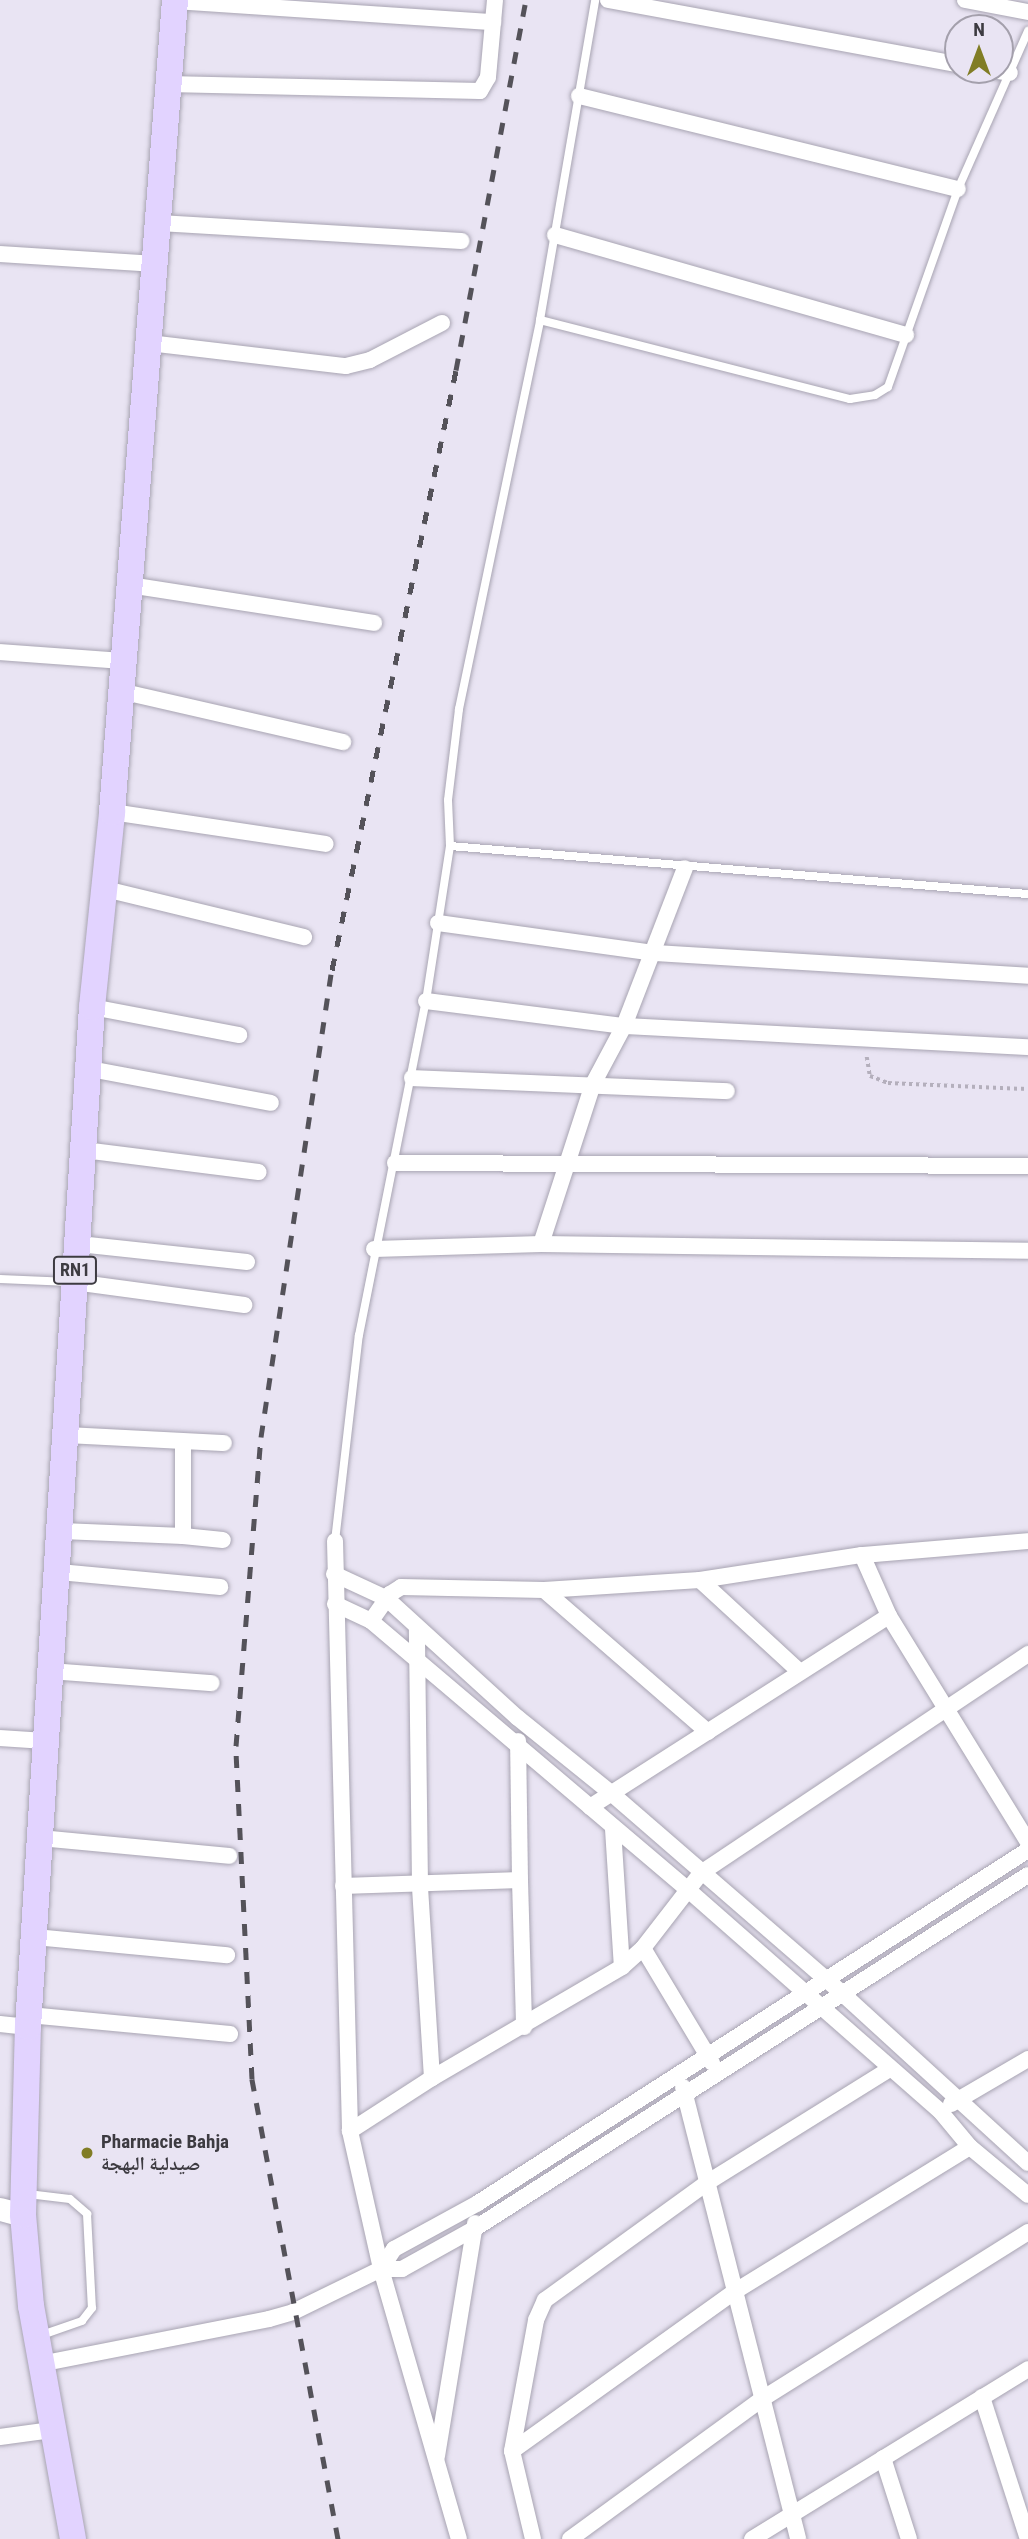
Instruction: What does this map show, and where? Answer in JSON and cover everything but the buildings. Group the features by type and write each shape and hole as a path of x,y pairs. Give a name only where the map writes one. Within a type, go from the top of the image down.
{"main road":[{"name":"RN1","path":"73,2539 40,2364 16,2206 35,1937 45,1741 62,1531 65,1435 92,1007 101,888 112,812 175,0"}],"street":[{"path":"175,0 493,22"},
{"path":"167,84 474,93 486,87 495,0"},
{"path":"608,0 944,61"},
{"path":"965,0 1028,12"},
{"path":"579,96 958,189"},
{"path":"159,223 461,241"},
{"path":"555,235 906,335"},
{"path":"0,254 156,264"},
{"path":"149,343 346,366 370,360 442,323"},
{"path":"129,585 374,623"},
{"path":"0,652 122,661"},
{"path":"120,691 343,742"},
{"path":"112,812 326,844"},
{"path":"541,1244 563,1164 593,1084 624,1026 655,953 685,867"},
{"path":"101,888 304,937"},
{"path":"438,923 655,953 1028,976"},
{"path":"426,1001 624,1026 867,1041 1028,1047"},
{"path":"92,1007 239,1035"},
{"path":"90,1069 271,1102"},
{"path":"412,1078 727,1091"},
{"path":"84,1150 259,1172"},
{"path":"395,1163 1028,1166"},
{"path":"79,1244 247,1262"},
{"path":"374,1249 541,1244 1028,1251"},
{"path":"74,1282 244,1305"},
{"path":"65,1435 224,1443"},
{"path":"183,1442 183,1536"},
{"path":"62,1531 223,1540"},
{"path":"335,1541 349,2131 381,2269 458,2539"},
{"path":"371,1621 386,1598 401,1587 544,1591 700,1580 862,1555 1028,1541"},
{"path":"862,1555 888,1616 1028,1842"},
{"path":"59,1572 220,1587"},
{"path":"334,1574 386,1598 518,1718 611,1793 844,1995 1028,2163"},
{"path":"700,1580 800,1672"},
{"path":"544,1591 708,1732"},
{"path":"335,1604 371,1621 416,1663 686,1888 940,2111 970,2147 1028,2195"},
{"path":"590,1807 888,1616"},
{"path":"416,1627 420,1885 432,2078"},
{"path":"349,2131 432,2078 524,2027 622,1967 643,1948 686,1888 701,1873 1028,1654"},
{"path":"51,1671 212,1683"},
{"path":"518,1718 524,2027"},
{"path":"0,1738 45,1741"},
{"path":"613,1829 622,1967"},
{"path":"40,1838 229,1856"},
{"path":"381,2269 394,2249 478,2203 1028,1850"},
{"path":"40,2364 269,2319 293,2312 381,2269 402,2269 474,2229 1028,1875"},
{"path":"342,1886 520,1880"},
{"path":"35,1937 227,1955"},
{"path":"643,1948 719,2073"},
{"path":"0,2024 29,2021 230,2034"},
{"path":"940,2111 1028,2059"},
{"path":"533,2539 512,2451 536,2320 545,2301 705,2184 890,2069"},
{"path":"679,2073 705,2184 798,2539"},
{"path":"512,2451 734,2292 970,2147"},
{"path":"436,2462 478,2203"},
{"path":"570,2539 762,2399 1028,2232"},
{"path":"752,2539 1028,2370"},
{"path":"982,2397 1028,2539"},
{"path":"0,2437 52,2430"},
{"path":"883,2458 909,2539"}],"lane":[{"path":"335,1541 374,1249 412,1078 450,846 448,800 458,709 540,320 595,0"},
{"path":"1014,64 1028,31"},
{"path":"540,320 850,399 865,399 888,387 958,189 1005,84"},
{"path":"450,846 1028,894"},
{"path":"0,1279 74,1282"},
{"path":"16,2206 70,2199 86,2214 92,2308 82,2320 36,2337"}],"path":[{"path":"867,1041 867,1069 876,1079 1028,1089"}],"railway":[{"path":"338,2539 252,2079 236,1746 261,1437 332,970 456,370 526,0"}],"place":[{"name":"Pharmacie Bahja صيدلية البهجة","path":"87,2153"}]}
